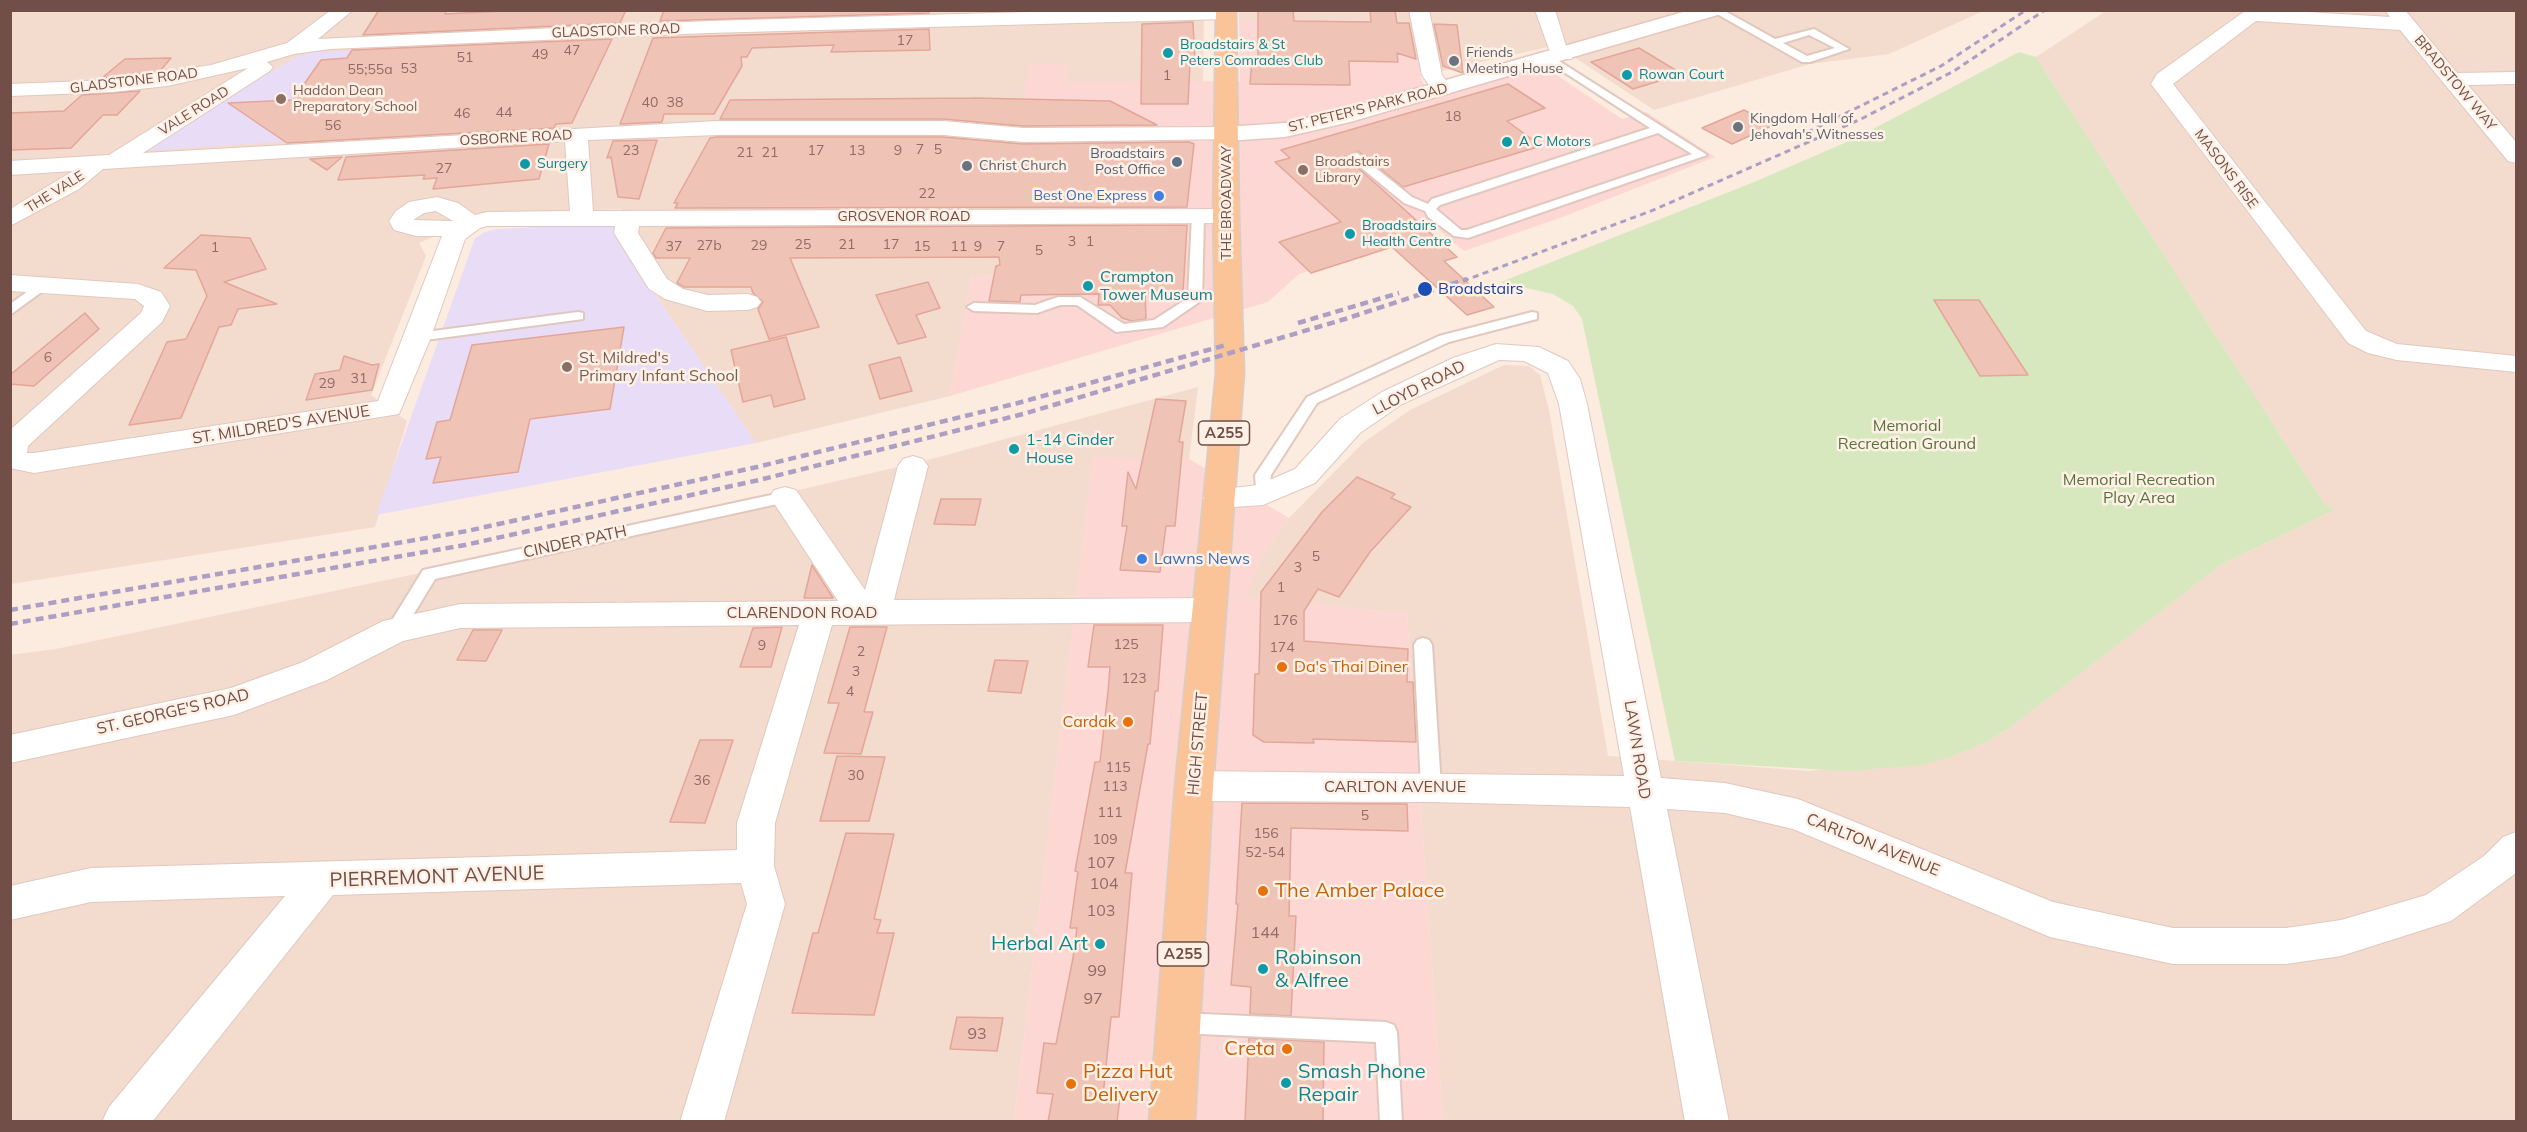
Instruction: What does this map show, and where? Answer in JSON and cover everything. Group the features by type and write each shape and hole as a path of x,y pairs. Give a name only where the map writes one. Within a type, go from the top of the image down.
{"main road":[{"name":"ST. PETER'S PARK ROAD","path":"1226,134 1266,133 1296,128 1442,90 1715,10"},
{"name":"A255","path":"1226,12 1226,134"},
{"name":"THE BROADWAY","path":"1226,134 1231,367"},
{"name":"HIGH STREET","path":"1172,1122 1194,786 1231,367"}],"street":[{"path":"292,48 344,10"},
{"path":"1419,10 1432,75 1442,90"},
{"path":"1545,10 1557,48 1557,57"},
{"name":"GLADSTONE ROAD","path":"10,90 112,86 167,80 214,71 292,48 330,43 708,27 1226,12"},
{"name":"MASONS RISE","path":"2400,17 2252,15 2164,78 2162,84 2349,330 2357,337 2397,352 2517,364"},
{"name":"BRADSTOW WAY","path":"2400,17 2517,156"},
{"name":"VALE ROAD","path":"106,162 258,71 265,66 266,56"},
{"path":"2450,78 2517,78"},
{"name":"OSBORNE ROAD","path":"10,168 576,134 717,128 943,128 1023,135"},
{"path":"576,134 582,218"},
{"name":"THE BROADWAY","path":"1023,135 1226,134"},
{"name":"THE VALE","path":"10,219 106,162"},
{"name":"GROSVENOR ROAD","path":"582,218 1226,216"},
{"name":"ST. MILDRED'S AVENUE","path":"10,283 138,292 152,297 157,306 153,316 22,435 12,456 34,463 389,408 418,337 450,244 466,225 487,219 582,218"},
{"path":"628,218 626,233 658,284 674,294 707,303 748,302"},
{"name":"LLOYD ROAD","path":"1218,498 1263,495 1305,476 1350,426 1392,398 1463,364 1496,352 1529,353 1558,367 1566,379"},
{"name":"LAWN ROAD","path":"1566,379 1573,404 1620,654 1643,792 1707,1122"},
{"path":"869,613 913,466"},
{"path":"785,497 869,613"},
{"name":"CLARENDON ROAD","path":"395,630 460,616 1210,610"},
{"path":"702,1122 766,904 755,867 756,823 819,613"},
{"name":"ST. GEORGE'S ROAD","path":"10,749 234,701 315,671 395,630"},
{"name":"CARLTON AVENUE","path":"1194,786 1431,787 1643,792 1725,798 1798,815 2050,919 2173,946 2286,946 2341,938 2437,909 2497,868 2517,848"},
{"name":"PIERREMONT AVENUE","path":"124,1122 324,877 755,867"},
{"path":"10,903 92,885 324,877"}],"lane":[{"path":"1715,10 1806,60 1844,49 1810,30 1775,42"},
{"path":"1353,156 1408,200 1430,209 1432,214 1458,233 1468,234 1701,155 1658,129 1557,57"},
{"path":"1430,209 1436,202 1658,129"},
{"path":"974,307 1037,309 1058,302 1080,301 1121,329 1158,324 1195,300 1198,216"},
{"path":"10,311 42,285"},
{"path":"418,337 578,316"},
{"path":"1263,495 1263,475 1312,400 1444,339 1532,316"},
{"name":"CINDER PATH","path":"395,630 429,574 785,497"},
{"path":"1423,645 1431,787"},
{"path":"1178,1023 1386,1032 1391,1122"}],"shaded area":[{"path":"1239,10 1983,11 1889,54 1810,64 1654,110 1556,45 1420,76 1409,21 1239,20"},
{"path":"11,11 1204,11 1203,82 1065,82 1068,64 1030,64 1111,173 1095,277 972,275 950,396 756,443 653,291 616,223 622,209 487,213 419,243 426,256 371,395 407,421 375,527 11,584"},
{"path":"2106,11 2516,11 2516,1121 1443,1121 1407,614 1245,597 1264,552 1289,518 1363,443 1410,410 1504,365 1529,366 1540,375 1549,410 1608,756 1809,771 1955,755 1985,743 2011,727 2222,564 2334,510 2324,503 2036,57"},
{"path":"1239,20 1410,21 1420,76 1429,96 1540,64 1622,119 1646,112 1715,157 1560,218 1464,251 1438,229 1299,274 1268,302 950,396 972,275 1095,277 1111,173 1044,174 1050,141 1017,122 1030,64 1068,64 1065,82 1240,81"},
{"name":"Haddon Dean Preparatory School","path":"370,50 305,140 143,151 294,58 313,52"},
{"name":"St. Mildred's Primary Infant School","path":"616,223 653,291 756,443 376,515 475,238 497,229"},
{"path":"1198,387 1189,459 1093,458 1014,1121 11,1121 10,655 56,649 617,532 924,461"},
{"path":"1093,457 1189,459 1289,518 1264,552 1246,597 1407,614 1443,1121 1014,1122"}],"green space":[{"name":"Memorial Recreation Ground","path":"2019,52 2036,57 2324,503 2334,510 2222,564 2011,727 1985,743 1955,755 1922,765 1847,771 1675,761 1582,319 1573,306 1553,294 1526,288 1509,289 1501,282 1754,182 1856,138"}],"building":[{"path":"379,10 447,10 445,14 523,10 626,10 620,23 363,35"},
{"path":"664,10 929,10 929,13 660,21"},
{"path":"1258,10 1293,10 1294,21 1371,22 1370,10 1395,10 1397,23 1409,23 1416,59 1397,53 1398,62 1349,61 1350,85 1250,84 1252,60 1258,60"},
{"path":"1193,22 1195,62 1190,62 1188,104 1141,104 1142,24"},
{"path":"1434,24 1457,25 1463,73 1443,66"},
{"path":"929,29 930,50 831,52 834,45 752,48 747,57 741,57 742,66 714,114 664,114 662,122 620,124 653,38"},
{"path":"612,39 572,123 556,124 554,128 287,143 228,103 293,100 321,60 347,58 352,50"},
{"name":"Rowan Court","path":"1639,48 1682,74 1633,89 1591,62"},
{"path":"171,58 160,71 102,78 125,59"},
{"path":"1508,84 1545,108 1507,121 1541,146 1403,187 1358,151 1345,156 1457,257 1444,261 1494,307 1467,315 1392,247 1311,273 1279,242 1341,222 1275,162 1290,158 1281,150"},
{"path":"140,91 117,115 103,115 71,148 10,150 10,113 64,111 82,95"},
{"path":"973,98 1110,101 1157,125 1023,126 943,119 720,119 730,100"},
{"name":"Kingdom Hall of Jehovah's Witnesses","path":"1744,110 1773,125 1732,144 1702,128"},
{"path":"943,137 1023,144 1189,142 1194,144 1187,207 675,208 678,203 674,203 710,138"},
{"path":"657,140 639,199 618,197 611,157 607,158 613,141"},
{"path":"549,144 539,179 433,189 437,178 423,179 425,175 338,180 346,157"},
{"path":"342,157 327,170 310,159"},
{"path":"1187,225 1183,293 1145,293 1146,319 1132,321 1122,318 1110,305 1098,305 1099,294 1021,295 1020,302 989,301 996,266 1000,265 999,257 790,258 819,327 769,339 758,309 763,302 753,293 751,287 684,287 677,283 690,258 656,258 653,253 666,228"},
{"path":"201,235 250,238 266,269 224,282 277,304 238,309 231,325 219,327 181,418 129,425 167,342 186,339 207,296 196,270 164,268"},
{"path":"928,282 940,308 916,315 926,337 898,344 876,295"},
{"path":"1934,300 1979,300 2028,375 1980,376"},
{"path":"85,313 99,329 34,386 10,384 10,375"},
{"path":"624,327 610,409 530,419 518,472 433,483 441,457 426,459 437,422 450,420 472,345"},
{"path":"786,337 805,399 774,407 771,395 743,402 731,350"},
{"path":"344,356 372,365 379,364 372,390 306,400 315,374 340,370"},
{"path":"900,357 912,391 880,399 869,365"},
{"path":"1156,399 1186,401 1179,442 1183,442 1175,526 1166,526 1160,572 1120,570 1127,526 1122,526 1128,472 1136,489"},
{"path":"1357,477 1395,494 1391,498 1411,507 1370,552 1339,597 1318,589 1304,611 1304,641 1408,649 1407,682 1413,682 1416,742 1313,739 1314,743 1264,742 1253,735 1255,674 1259,674 1261,592 1322,512"},
{"path":"941,499 981,499 975,525 934,524"},
{"path":"812,565 833,598 804,598"},
{"path":"1094,625 1163,625 1158,691 1155,691 1150,744 1148,744 1125,873 1132,873 1119,1017 1111,1017 1103,1096 1120,1097 1117,1122 1048,1122 1053,1094 1037,1093 1044,1043 1056,1044 1073,958 1077,928 1070,928 1078,872 1075,871 1095,762 1100,762 1108,692 1110,667 1088,667"},
{"path":"782,627 771,667 740,667 753,628"},
{"path":"850,627 887,627 864,712 873,712 861,754 824,753 839,703 828,703"},
{"path":"473,630 502,630 486,661 457,660"},
{"path":"995,660 1028,661 1021,693 988,691"},
{"path":"700,740 733,740 705,823 670,822"},
{"path":"837,756 885,757 869,821 820,821"},
{"path":"1242,803 1407,804 1408,831 1291,828 1289,916 1296,916 1291,1016 1250,1014 1251,987 1231,985 1238,904 1236,904"},
{"path":"846,833 894,834 874,919 881,920 877,933 894,933 874,1015 792,1013 813,933 818,933"},
{"path":"957,1017 1003,1018 997,1051 950,1049"},
{"path":"1249,1038 1324,1042 1323,1122 1245,1122"}],"railway":[{"path":"1798,137 1941,66 2026,10"},
{"path":"1463,281 1651,211 1861,119 1954,71 2045,10"},
{"path":"10,624 465,545 759,480 1023,414 1345,319 1467,279"},
{"path":"1298,323 1399,293"},
{"path":"10,610 467,531 757,467 1018,403 1226,345"}],"place":[{"name":"Broadstairs & St Peters Comrades Club","path":"1168,53"},
{"name":"Friends Meeting House","path":"1454,61"},
{"name":"Rowan Court","path":"1627,75"},
{"name":"Haddon Dean Preparatory School","path":"281,99"},
{"name":"Kingdom Hall of Jehovah's Witnesses","path":"1738,127"},
{"name":"A C Motors","path":"1507,142"},
{"name":"Broadstairs Post Office","path":"1177,162"},
{"name":"Surgery","path":"525,164"},
{"name":"Christ Church","path":"967,166"},
{"name":"Broadstairs Library","path":"1303,170"},
{"name":"Best One Express","path":"1159,196"},
{"name":"Broadstairs Health Centre","path":"1350,234"},
{"name":"Crampton Tower Museum","path":"1088,286"},
{"name":"Broadstairs","path":"1425,289"},
{"name":"St. Mildred's Primary Infant School","path":"567,367"},
{"name":"1-14 Cinder House","path":"1014,449"},
{"name":"Lawns News","path":"1142,559"},
{"name":"Da's Thai Diner","path":"1282,667"},
{"name":"Cardak","path":"1128,722"},
{"name":"The Amber Palace","path":"1263,891"},
{"name":"Herbal Art","path":"1100,944"},
{"name":"Robinson & Alfree","path":"1263,969"},
{"name":"Creta","path":"1287,1049"},
{"name":"Smash Phone Repair","path":"1286,1083"},
{"name":"Pizza Hut Delivery","path":"1071,1084"}],"park label":[{"name":"Memorial Recreation Play Area","path":"2139,489"}]}
